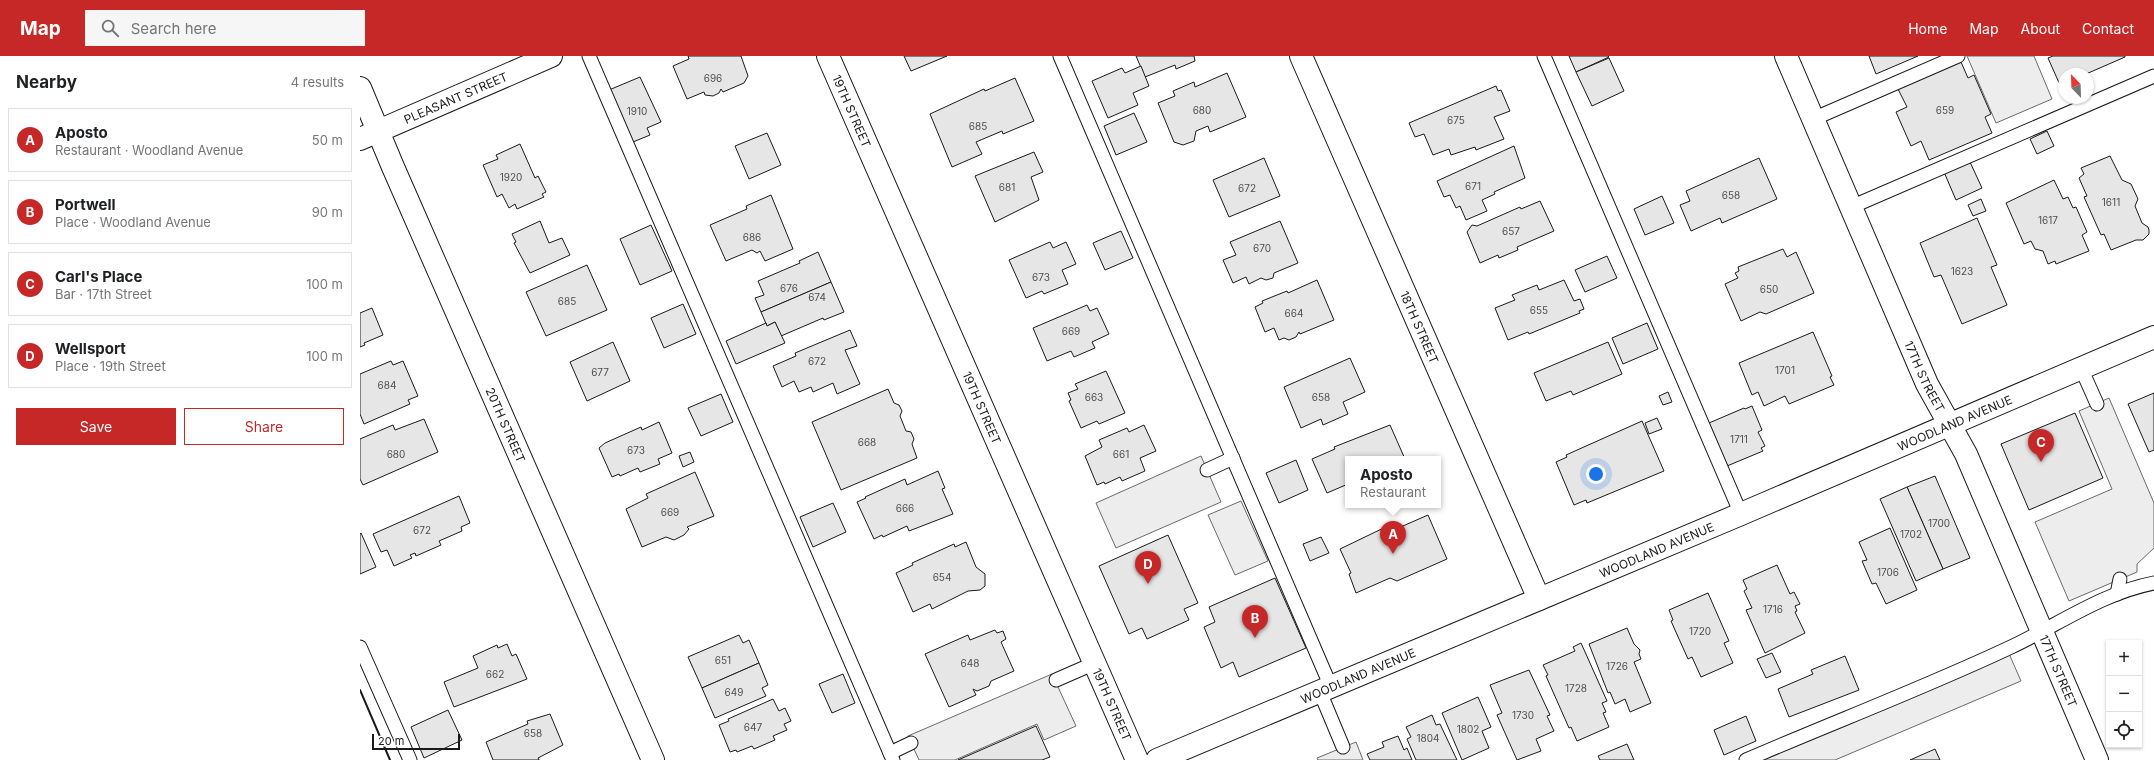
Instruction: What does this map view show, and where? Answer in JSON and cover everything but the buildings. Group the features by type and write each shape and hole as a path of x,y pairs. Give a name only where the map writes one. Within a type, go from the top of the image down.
{"street":[{"name":"PLEASANT STREET","path":"369,135 551,56"},
{"name":"19TH STREET","path":"828,56 1137,760"},
{"name":"18TH STREET","path":"1301,56 1539,599"},
{"name":"17TH STREET","path":"1786,56 1927,384 1966,454 2097,760"},
{"name":"20TH STREET","path":"360,88 369,135 653,760"},
{"name":"WOODLAND AVENUE","path":"1157,760 1741,514 2154,337"}],"lane":[{"path":"589,56 892,757 912,744"},
{"path":"1060,56 1233,458 1325,689 1343,747"},
{"path":"1544,56 1741,514"},
{"path":"1812,119 1958,56"},
{"path":"1851,207 2154,76"},
{"path":"2081,368 2097,404"},
{"path":"1207,470 1233,458"},
{"path":"2117,594 2120,579"},
{"path":"1746,760 2012,647 2117,594 2137,586 2154,582"},
{"path":"360,647 410,760"},
{"path":"1056,680 1095,663"}],"shaded area":[{"path":"1967,56 2034,56 2052,99 1996,123"},
{"path":"2109,398 2154,503 2154,548 2137,564 2137,572 2069,601 2035,522 2112,489 2079,411"},
{"path":"1201,456 1221,502 1116,548 1096,503"},
{"path":"1241,501 1268,561 1235,575 1208,515"},
{"path":"2007,649 2021,681 1835,760 1746,760"},
{"path":"1052,674 1076,726 1044,740 1037,724 955,760 919,760 908,736"},
{"path":"1356,742 1363,760 1318,760 1317,758"}],"wall":[{"path":"360,690 390,760"}],"place":[{"name":"Carl's Place","path":"2041,462"},
{"name":"Aposto","path":"1393,554"},
{"name":"Wellsport","path":"1148,584"},
{"name":"Portwell","path":"1255,638"}]}
